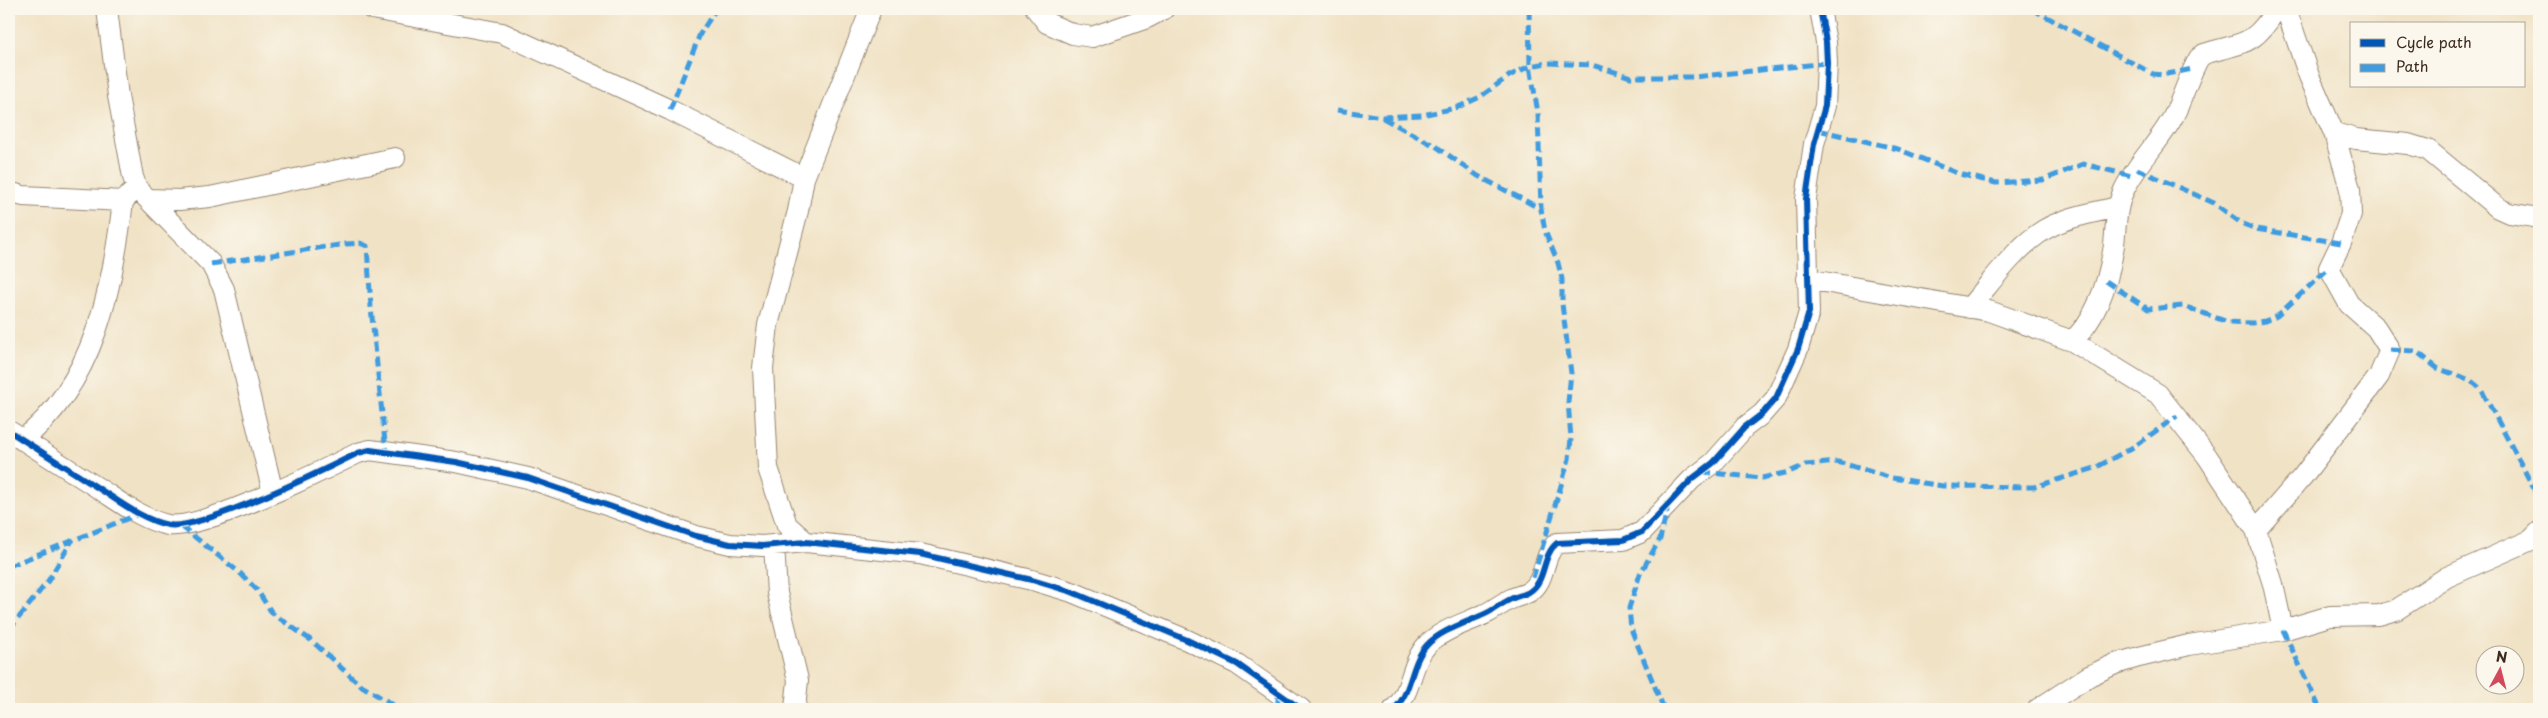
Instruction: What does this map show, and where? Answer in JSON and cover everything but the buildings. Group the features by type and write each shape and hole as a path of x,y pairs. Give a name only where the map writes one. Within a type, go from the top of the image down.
{"street":[{"path":"15,436 39,427 53,412 83,363 95,336 112,269 136,196 118,96 107,9"},
{"path":"372,9 502,33 670,110 804,178"},
{"path":"806,542 787,524 768,468 763,368 774,296 798,211 804,178 870,9"},
{"path":"1036,9 1048,23 1073,34 1092,37 1147,18 1164,9"},
{"path":"1394,709 1402,701 1416,662 1427,645 1442,634 1487,613 1511,599 1529,592 1538,585 1547,558 1552,547 1557,543 1623,540 1642,532 1692,479 1714,463 1745,427 1762,414 1776,398 1798,349 1809,312 1806,199 1814,144 1824,106 1827,63 1826,42 1820,9"},
{"path":"2072,341 2084,331 2096,308 2106,281 2114,247 2118,207 2132,176 2172,118 2199,58 2204,54 2255,38 2263,30 2276,9"},
{"path":"2256,530 2303,476 2379,376 2390,350 2376,328 2349,304 2329,268 2344,236 2351,214 2350,189 2334,134 2309,76 2286,9"},
{"path":"2334,134 2356,139 2408,144 2428,150 2498,208 2509,213 2539,218"},
{"path":"9,192 23,196 136,196 179,200 210,197 395,158"},
{"path":"136,196 212,264 224,289 273,493"},
{"path":"1969,308 2019,251 2037,234 2070,219 2118,207"},
{"path":"1808,279 1989,311 2072,341 2158,394 2207,456 2256,530 2273,584 2283,630"},
{"path":"46,455 53,412"},
{"path":"15,436 139,514 168,525 181,526 273,493 358,453 370,450 456,462 528,478 696,536 730,544 762,546 806,542 920,554 986,568 1072,592 1188,640 1237,664 1301,709"},
{"path":"2038,709 2088,676 2115,664 2189,645 2283,630 2330,616 2371,616 2396,610 2447,577 2531,540 2539,532"},
{"path":"774,545 777,593 798,680 795,709"}],"marked path":[{"path":"670,110 700,34 716,9"},
{"path":"1529,9 1530,66 1538,113 1541,209 1545,231 1558,263 1562,279 1562,304 1571,373 1568,402 1571,438 1569,459 1533,578"},
{"path":"2032,9 2153,74 2162,75 2193,69"},
{"path":"1337,110 1382,117 1422,115 1456,108 1480,97 1509,76 1530,66 1547,63 1592,65 1631,77 1694,77 1827,63"},
{"path":"1383,118 1437,147 1478,176 1541,209"},
{"path":"1818,130 1898,149 1959,174 1996,183 2043,180 2083,164 2132,176"},
{"path":"2137,169 2214,203 2241,223 2256,229 2341,243"},
{"path":"211,264 346,244 360,243 367,246 371,307 386,452"},
{"path":"2106,281 2148,309 2183,306 2228,322 2252,323 2265,321 2277,316 2329,268"},
{"path":"2390,350 2416,351 2437,368 2470,380 2481,389 2539,498"},
{"path":"1702,472 1762,478 1789,472 1805,465 1838,462 1892,478 1943,486 2034,487 2095,468 2135,446 2177,416"},
{"path":"1664,709 1631,629 1629,608 1640,574 1660,539 1668,506"},
{"path":"9,566 139,514"},
{"path":"181,526 240,573 257,590 272,613 312,641 360,685 400,709"},
{"path":"9,630 48,581 73,539"},
{"path":"2283,630 2320,709"},
{"path":"1278,694 1278,709"}],"cycle path":[{"path":"1394,709 1400,703 1408,687 1421,652 1439,635 1529,592 1539,582 1548,555 1557,543 1623,540 1642,532 1692,479 1713,463 1745,427 1762,414 1776,398 1798,349 1809,312 1806,199 1814,144 1825,106 1827,63 1826,42 1820,9"},
{"path":"9,431 132,510 159,523 168,525 184,524 206,519 233,509 262,498 358,453 370,450 456,462 528,478 696,536 730,544 762,546 806,542 920,554 1032,580 1072,592 1187,640 1237,664 1301,709"}]}
